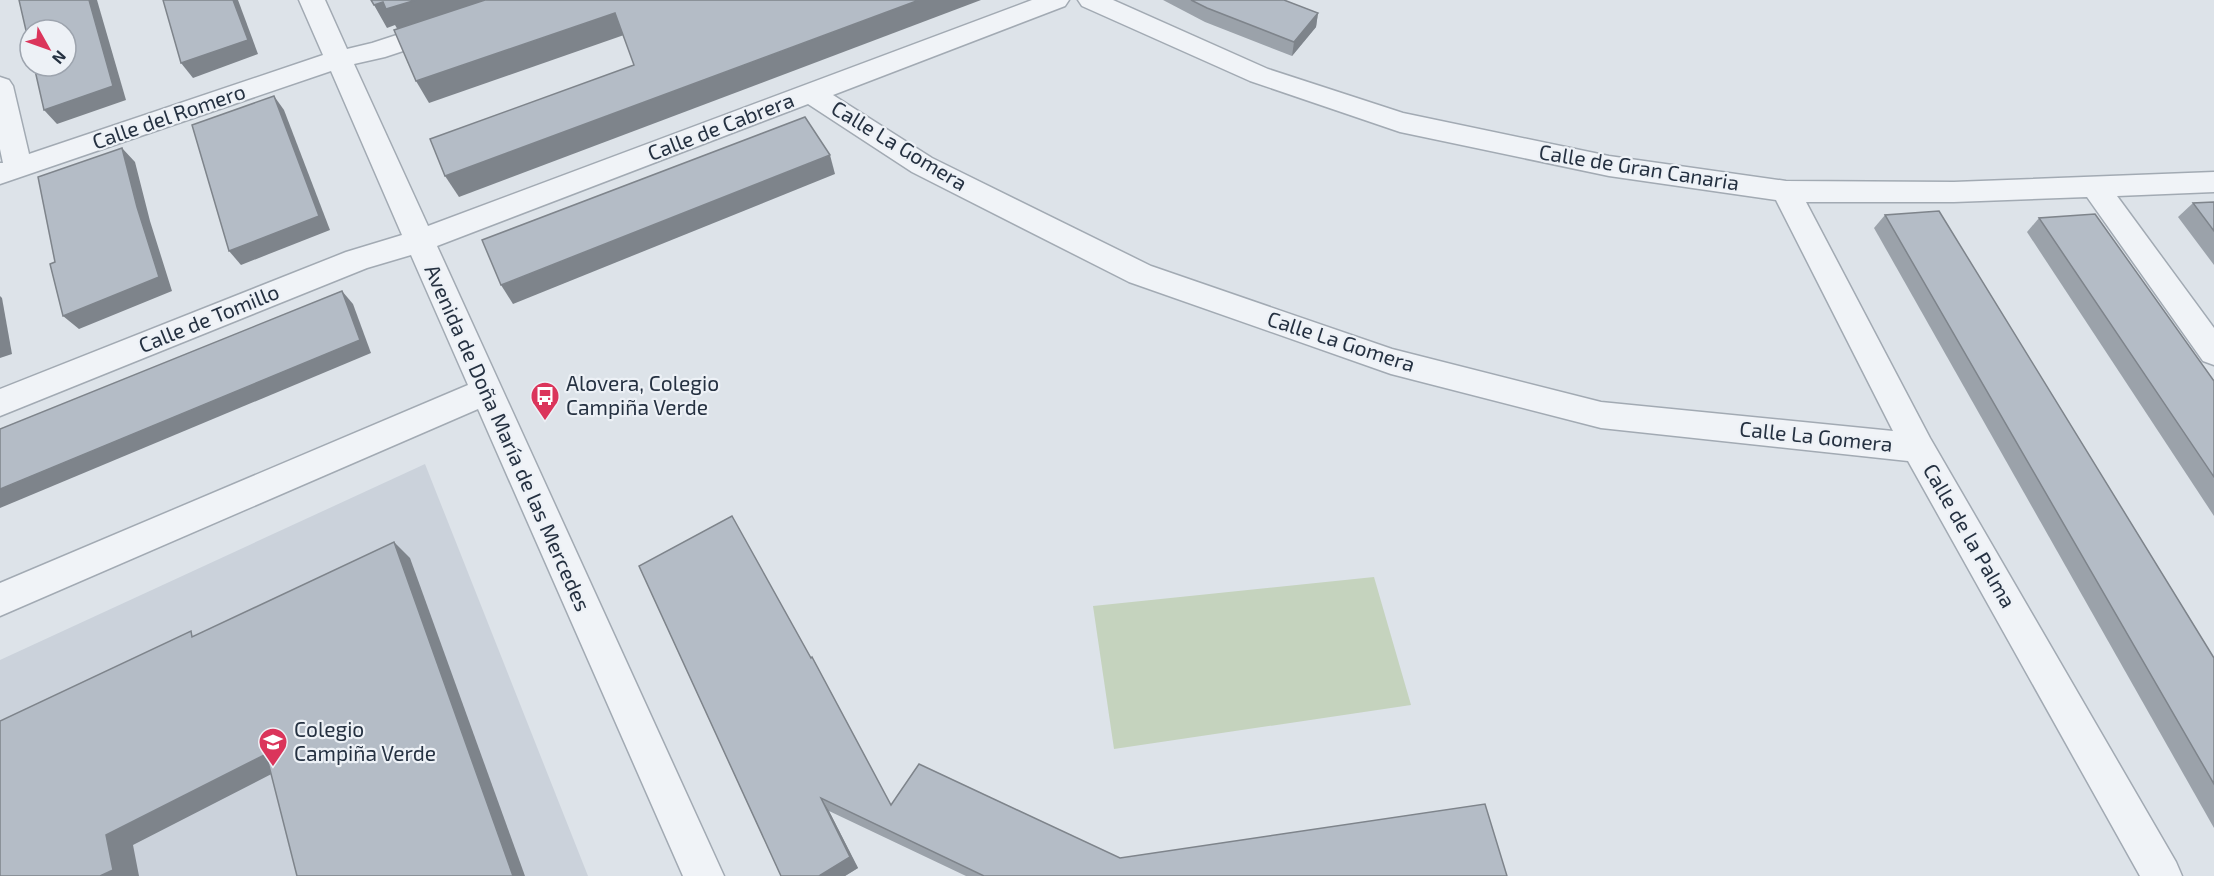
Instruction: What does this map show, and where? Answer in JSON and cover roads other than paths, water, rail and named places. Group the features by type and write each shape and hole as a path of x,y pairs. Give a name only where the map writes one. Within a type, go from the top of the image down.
{"street":[{"name":"Avenida de Doña María de las Mercedes","path":"312,0 704,876"},
{"name":"Calle del Romero","path":"9,171 339,60 376,51 530,0"},
{"name":"Calle de Cabrera","path":"420,241 1056,0"},
{"name":"Calle de Gran Canaria","path":"1091,0 1259,75 1400,122 1609,166 1786,191 1954,192 2214,182"},
{"path":"0,86 9,171"},
{"name":"Calle La Gomera","path":"811,93 922,165 1140,274 1391,361 1601,415 1918,448"},
{"path":"2095,187 2214,352"},
{"name":"Calle de la Palma","path":"1786,191 1918,448 2162,876"},
{"name":"Calle de Tomillo","path":"0,403 357,260 420,241"},
{"path":"0,600 486,391"}],"place":[{"name":"Alovera, Colegio Campiña Verde","path":"545,422"},
{"name":"Colegio Campiña Verde","path":"273,768"}]}
